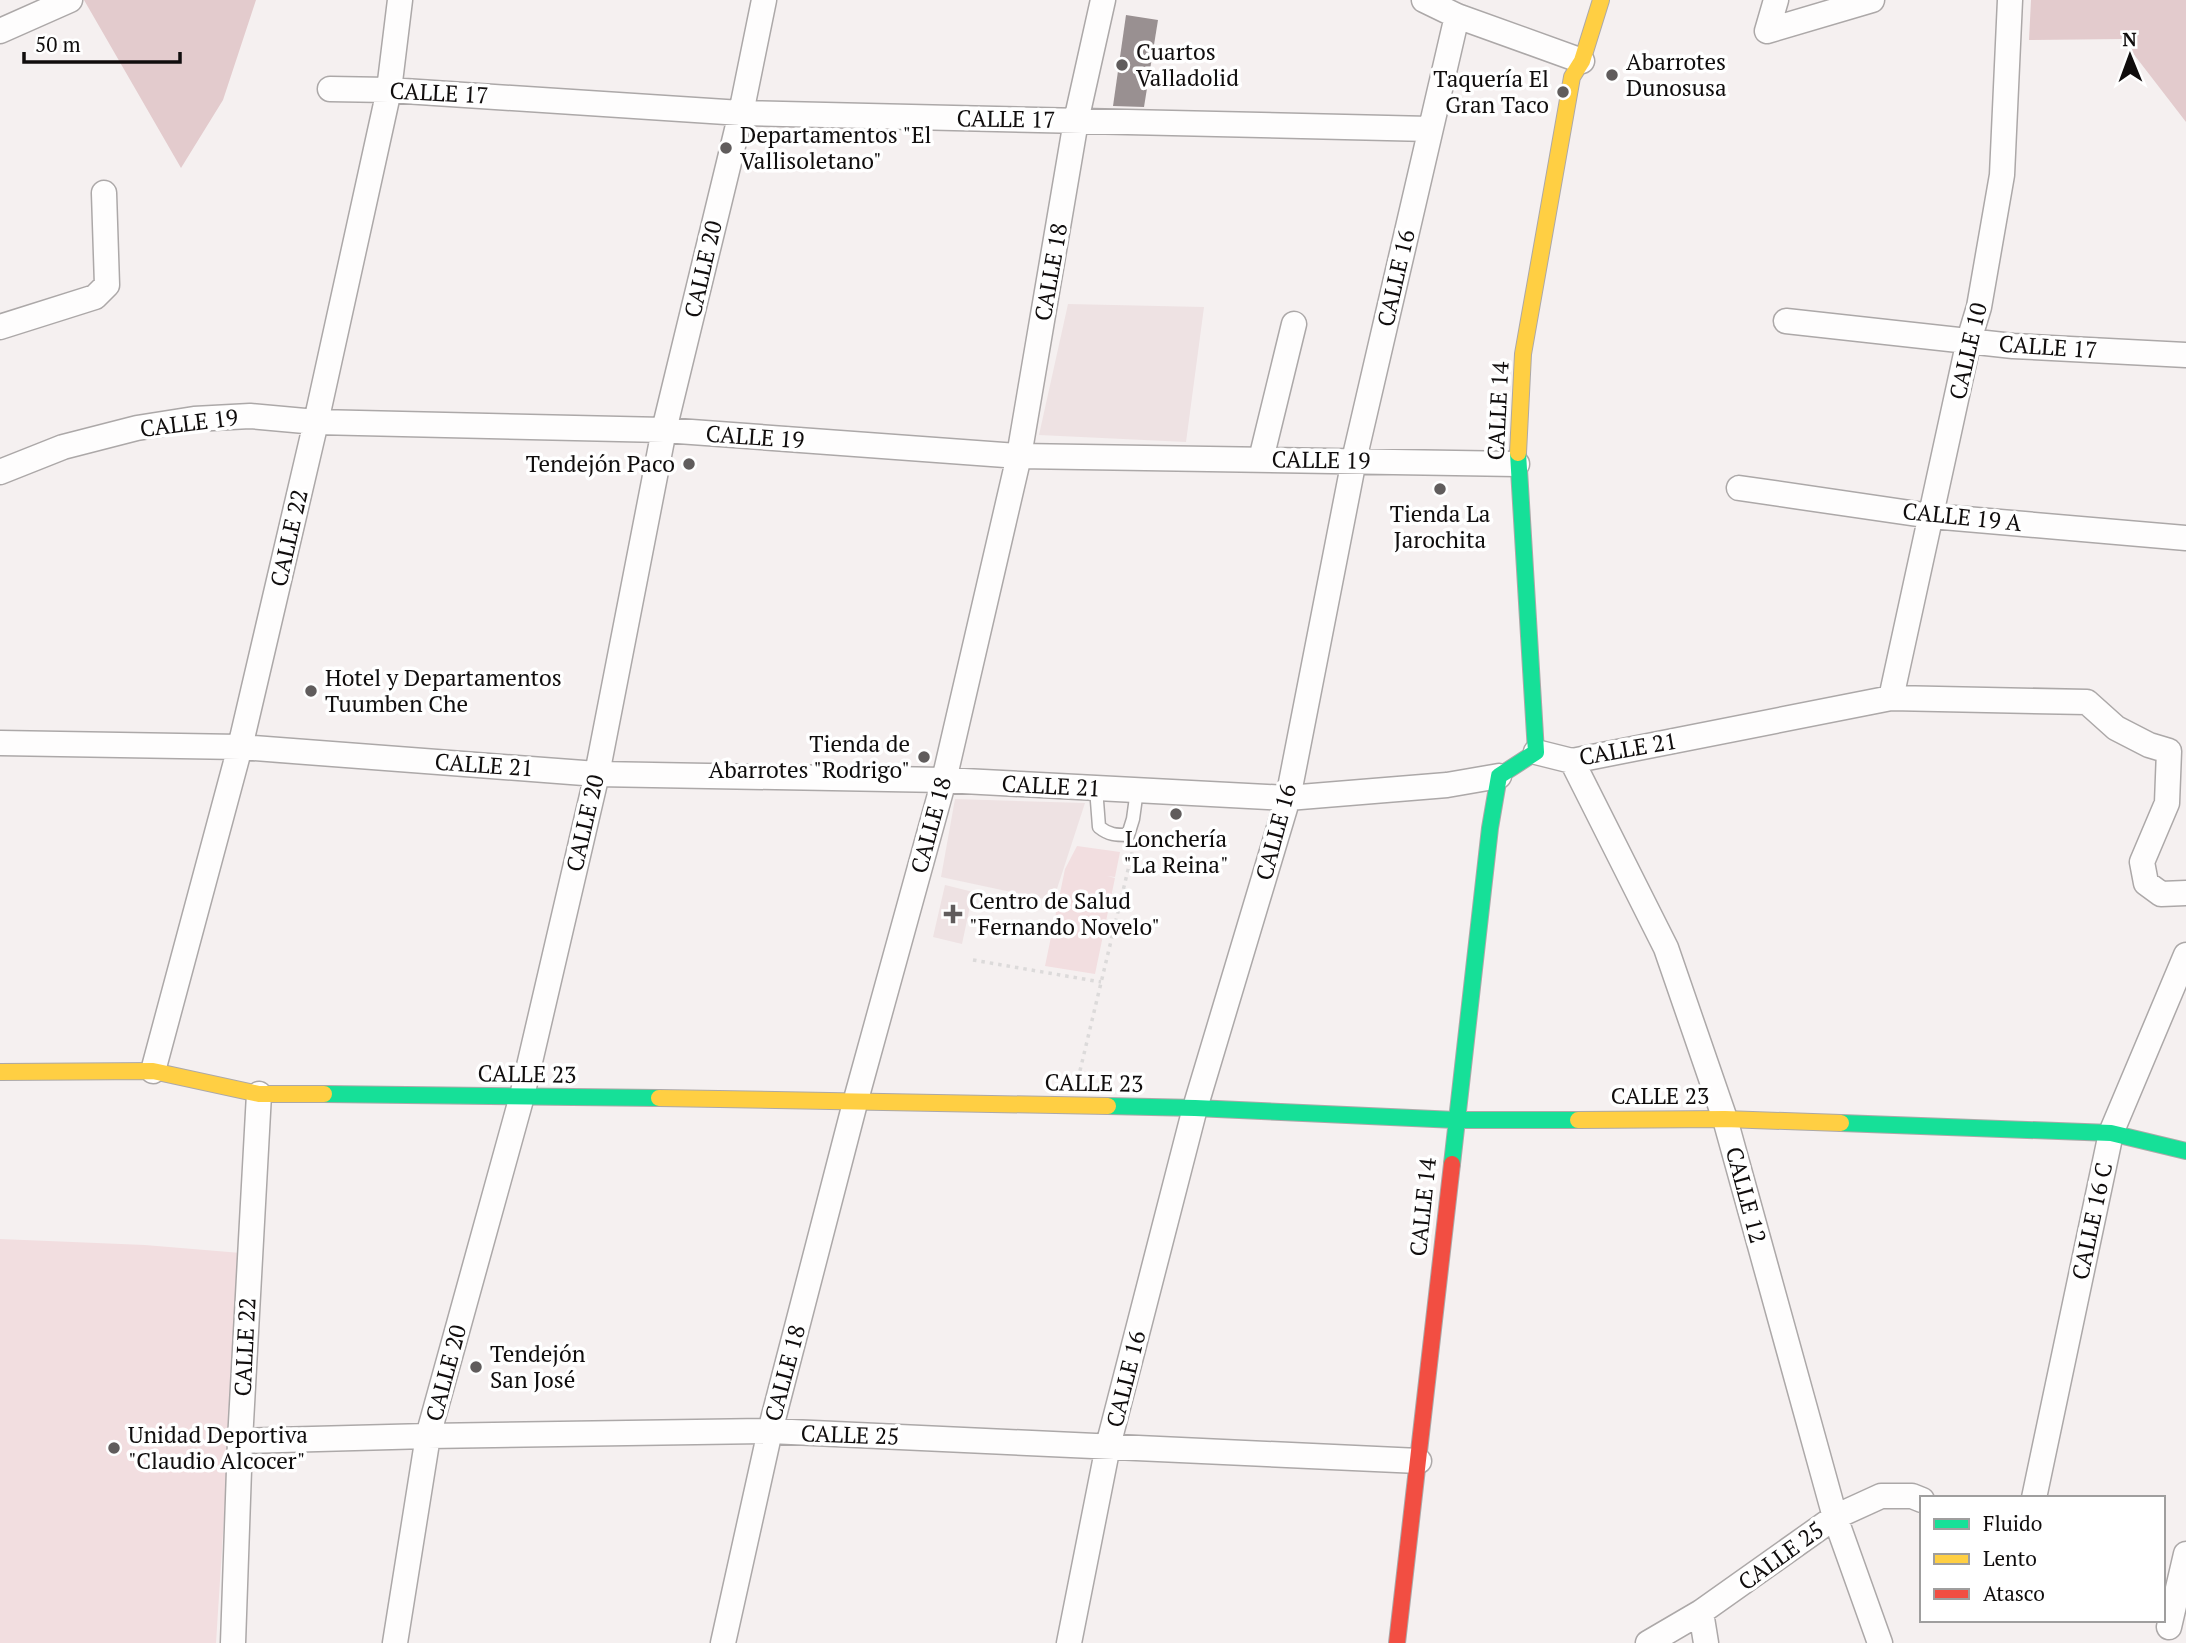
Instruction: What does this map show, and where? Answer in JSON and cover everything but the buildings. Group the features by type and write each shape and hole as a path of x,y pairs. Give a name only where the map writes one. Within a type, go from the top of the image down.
{"street":[{"path":"0,31 70,0"},
{"name":"CALLE 22","path":"153,1071 240,747 316,422 388,90 400,0"},
{"name":"CALLE 20","path":"395,1643 429,1436 523,1096 597,774 664,430 741,113 764,0"},
{"name":"CALLE 18","path":"723,1643 770,1432 855,1103 944,780 1019,456 1076,121 1103,0"},
{"path":"1424,0 1457,16 1570,58"},
{"name":"CALLE 14","path":"1536,752 1517,464 1523,354 1570,58 1601,0"},
{"path":"1776,0 1767,31 1872,0"},
{"name":"CALLE 10","path":"1891,698 1969,340 1979,307 2002,175 2010,0"},
{"name":"CALLE 16","path":"1069,1643 1108,1446 1195,1108 1288,798 1354,460 1457,16"},
{"name":"CALLE 17","path":"330,89 388,90 741,113 1430,129"},
{"path":"0,327 95,297 107,285 104,193"},
{"name":"CALLE 17","path":"1786,321 2013,346 2186,355"},
{"path":"1261,459 1294,324"},
{"name":"CALLE 19","path":"0,472 63,447 137,428 194,419 250,416 316,422 664,430 1019,456 1517,464"},
{"name":"CALLE 19 A","path":"1740,488 1931,516 2186,538"},
{"name":"CALLE 21","path":"0,743 240,747 597,774 944,780 1288,798 1447,785 1499,776 1536,752 1573,761 1891,698 2087,702 2116,728 2149,745 2169,751 2167,803 2142,862 2146,883 2161,894 2186,893"},
{"name":"CALLE 12","path":"1573,761 1666,948 1725,1119 1835,1517 1880,1643"},
{"name":"CALLE 14","path":"1397,1643 1455,1120 1490,828 1499,776"},
{"name":"CALLE 16 C","path":"2034,1496 2111,1133 2186,955"},
{"name":"CALLE 23","path":"0,1072 153,1071 259,1094 1072,1105 1455,1120 1725,1119 2111,1133 2186,1151"},
{"name":"CALLE 22","path":"233,1643 240,1441 259,1094"},
{"name":"CALLE 25","path":"240,1441 770,1432 1419,1461"},
{"name":"CALLE 25","path":"1648,1643 1701,1612 1835,1517 1881,1496 1912,1496 1920,1499"},
{"path":"2170,1627 2186,1554"},
{"path":"1701,1612 1706,1643"}],"lane":[{"path":"1096,788 1099,827 1108,834 1116,835 1128,835 1137,790"}],"path":[{"path":"1072,1105 1135,842"},
{"path":"973,960 1101,982"}],"shaded area":[{"path":"84,0 256,0 223,100 181,168"},
{"path":"2031,0 2186,0 2186,122 2122,39 2029,40"},
{"path":"1068,304 1204,307 1186,442 1039,435"},
{"path":"955,799 1085,803 1053,901 941,877"},
{"path":"1077,846 1120,852 1115,877 1107,876 1115,878 1095,974 1045,966 1065,869"},
{"name":"Centro de Salud \"Fernando Novelo\"","path":"945,885 973,892 962,944 933,937"},
{"name":"Unidad Deportiva \"Claudio Alcocer\"","path":"0,1239 145,1245 241,1253 216,1643 0,1643"}],"traffic: fast":[{"path":"1452,1164 1490,828 1499,776 1536,752 1518,453"},
{"path":"324,1094 659,1098"},
{"path":"1108,1106 1456,1120 1578,1120"},
{"path":"1841,1123 2111,1133 2186,1151"}],"traffic: slow":[{"path":"1518,453 1523,354 1572,77 1582,61 1601,0"},
{"path":"0,1072 153,1071 259,1094 324,1094"},
{"path":"659,1098 1108,1106"},
{"path":"1578,1120 1725,1119 1841,1123"}],"traffic: jam":[{"path":"1397,1643 1452,1164"}],"place":[{"name":"Cuartos Valladolid","path":"1122,65"},
{"name":"Abarrotes Dunosusa","path":"1612,75"},
{"name":"Taquería El Gran Taco","path":"1563,92"},
{"name":"Departamentos \"El Vallisoletano\"","path":"726,148"},
{"name":"Tendejón Paco","path":"689,464"},
{"name":"Tienda La Jarochita","path":"1440,489"},
{"name":"Hotel y Departamentos Tuumben Che","path":"311,691"},
{"name":"Tienda de Abarrotes \"Rodrigo\"","path":"924,757"},
{"name":"Lonchería \"La Reina\"","path":"1176,814"},
{"name":"Centro de Salud \"Fernando Novelo\"","path":"953,914"},
{"name":"Tendejón San José","path":"476,1367"},
{"name":"Unidad Deportiva \"Claudio Alcocer\"","path":"114,1448"}]}
